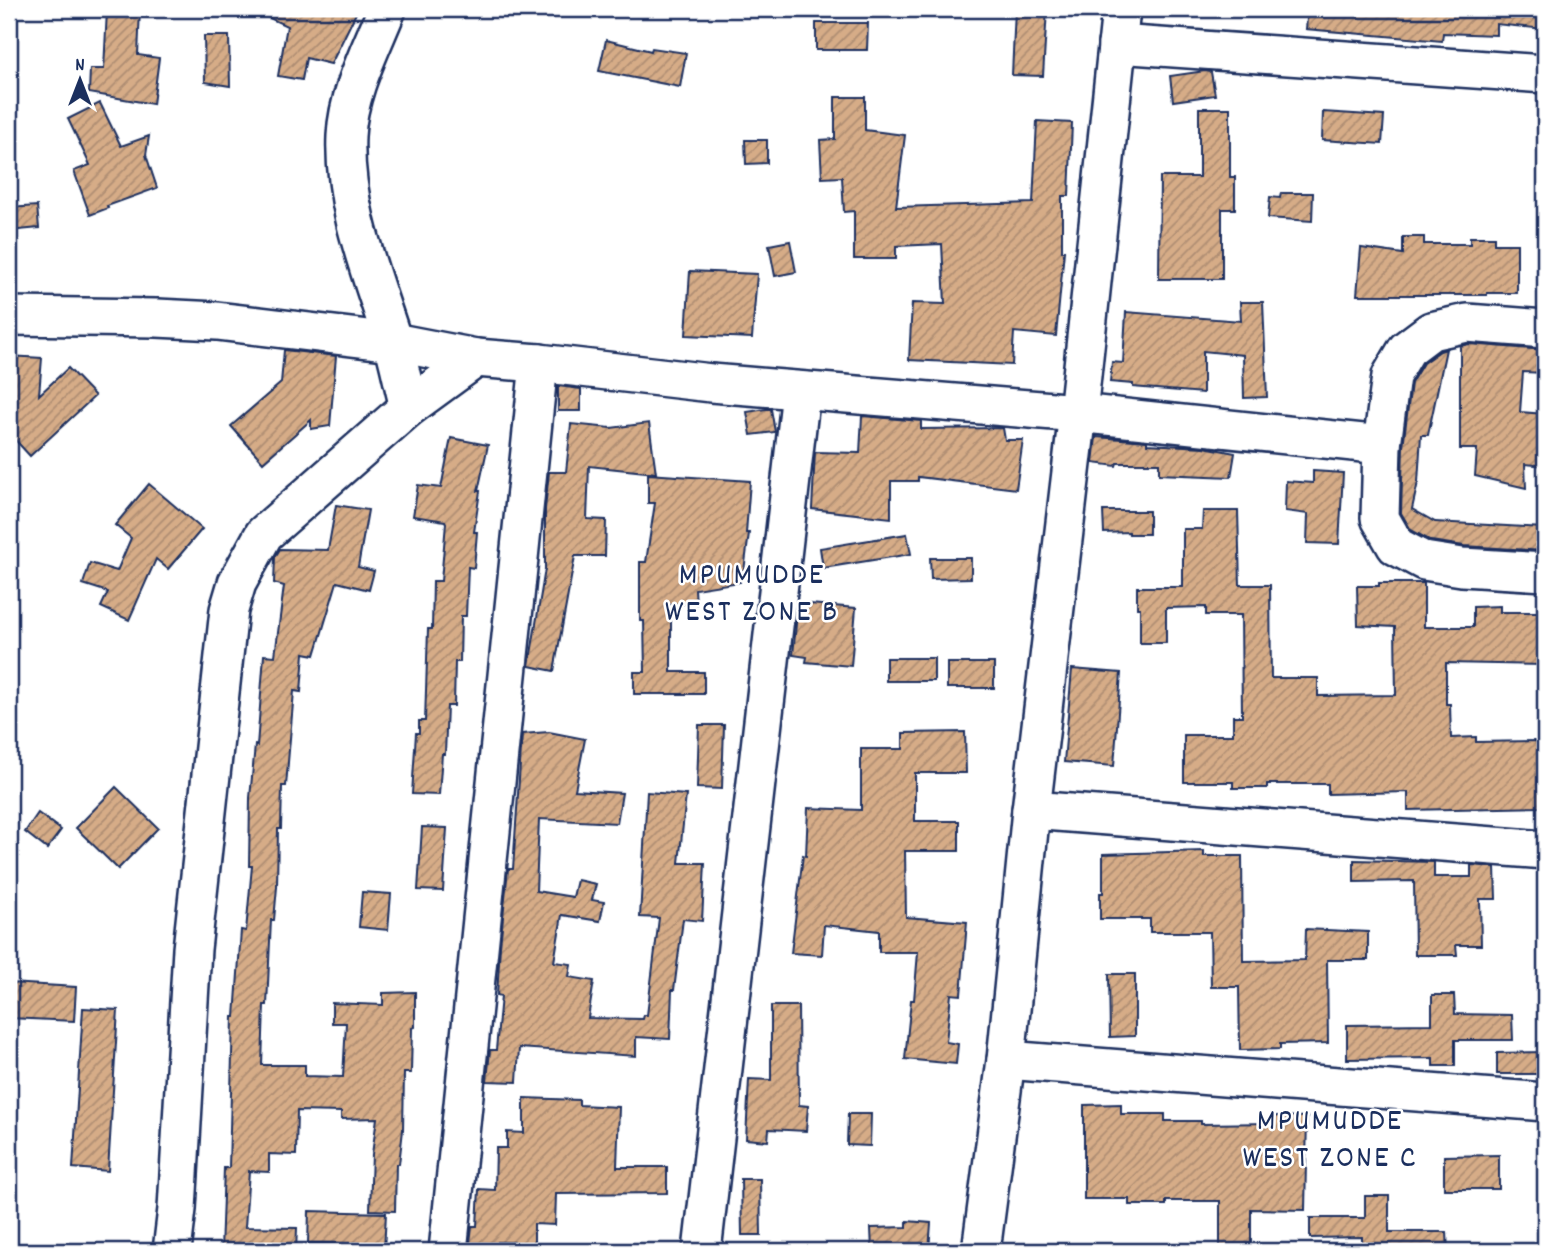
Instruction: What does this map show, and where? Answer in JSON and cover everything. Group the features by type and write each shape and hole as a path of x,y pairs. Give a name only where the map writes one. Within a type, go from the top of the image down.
{"street":[{"path":"387,9 356,85 346,135 348,178 356,230 393,342 409,407"},
{"path":"981,1251 1006,1060 1031,810 1078,414 1121,9"},
{"path":"1116,44 1545,74"},
{"path":"9,316 216,321 393,342 475,358 1382,445"},
{"path":"1545,329 1467,323 1432,331 1407,349 1391,376 1382,445 1380,518 1396,547 1424,561 1462,567 1545,572"},
{"path":"172,1251 177,1209 192,949 229,610 237,583 264,534 409,407 475,358"},
{"path":"448,1251 539,363"},
{"path":"702,1251 801,391"},
{"path":"1031,810 1545,850"},
{"path":"1006,1060 1545,1102"}],"building":[{"path":"140,9 138,55 159,58 153,104 89,93 90,69 104,69 107,10"},
{"path":"250,9 358,9 331,64 306,58 302,80 278,76 287,26"},
{"path":"1015,9 1047,9 1043,76 1012,75"},
{"path":"1308,9 1545,11 1544,29 1496,24 1496,35 1443,33 1442,41 1306,29"},
{"path":"816,23 868,23 867,50 816,50"},
{"path":"204,36 229,36 230,86 205,82"},
{"path":"606,40 651,51 652,48 686,53 680,87 599,71"},
{"path":"1211,72 1215,95 1173,101 1170,76"},
{"path":"835,97 865,97 865,130 905,135 896,207 1033,203 1037,121 1072,123 1069,196 1062,196 1064,251 1056,336 1014,332 1012,365 909,360 912,303 945,304 942,244 896,246 896,259 854,259 854,211 844,212 842,177 822,178 820,140 835,139"},
{"path":"100,103 121,146 149,136 146,155 157,188 90,215 74,171 90,165 68,119"},
{"path":"1199,108 1230,108 1230,177 1235,177 1235,209 1222,209 1222,279 1159,279 1160,177 1199,177"},
{"path":"1323,112 1384,116 1382,144 1322,140"},
{"path":"745,140 767,140 767,163 746,164"},
{"path":"1281,193 1313,193 1312,221 1268,218 1270,197 1280,198"},
{"path":"37,206 39,228 9,231 9,208"},
{"path":"1403,237 1424,237 1424,244 1470,244 1470,237 1494,237 1494,244 1517,244 1517,293 1357,295 1361,248 1403,254"},
{"path":"790,241 796,272 775,276 769,245"},
{"path":"690,271 757,274 752,338 686,335"},
{"path":"1240,302 1263,302 1267,397 1244,398 1243,355 1203,351 1203,393 1133,387 1133,384 1110,382 1112,362 1123,363 1126,312 1241,321"},
{"path":"1469,344 1545,350 1545,373 1523,372 1520,412 1545,414 1545,466 1525,464 1526,488 1475,476 1477,449 1460,449 1460,346"},
{"path":"1446,349 1428,435 1421,435 1418,482 1412,509 1435,522 1545,528 1545,551 1431,541 1411,530 1401,513 1403,447 1411,383 1423,363"},
{"path":"284,350 336,356 330,426 311,429 311,420 263,462 231,426 281,383"},
{"path":"9,356 42,358 39,395 68,368 95,396 30,456 9,433"},
{"path":"558,386 581,389 581,411 558,411"},
{"path":"771,409 775,432 751,435 747,412"},
{"path":"862,416 921,421 921,429 1003,428 1005,440 1023,440 1016,489 918,477 918,481 891,481 891,518 812,509 815,452 860,453"},
{"path":"649,423 656,473 589,466 587,519 606,520 605,556 575,556 554,671 529,666 545,569 545,509 549,472 566,472 571,424 611,428"},
{"path":"1096,437 1147,441 1147,444 1204,447 1235,453 1231,477 1159,474 1159,463 1117,463 1116,466 1093,463"},
{"path":"451,438 488,445 478,491 474,568 468,567 466,616 461,616 460,662 455,662 454,706 447,706 445,754 442,754 439,795 412,794 416,733 419,733 419,721 425,721 428,629 432,629 433,581 441,581 446,523 413,516 418,485 441,488"},
{"path":"1313,471 1343,473 1339,544 1307,543 1308,514 1285,511 1286,481 1313,483"},
{"path":"648,474 750,481 746,533 749,533 744,571 740,570 740,582 695,589 696,604 671,604 671,672 704,672 704,694 634,694 634,672 645,672 644,621 640,621 640,562 646,562 655,503 648,503"},
{"path":"149,484 202,529 168,569 156,559 129,620 101,607 108,592 83,584 90,563 117,571 131,538 115,525"},
{"path":"336,505 368,510 358,567 374,571 369,590 337,582 315,655 304,653 301,692 294,691 286,786 282,786 281,829 278,829 277,887 274,920 271,920 262,1065 305,1065 305,1076 343,1077 346,1023 332,1023 332,1003 383,1005 383,993 415,992 411,1073 404,1073 403,1130 399,1164 396,1164 395,1211 370,1210 372,1154 377,1118 341,1119 341,1112 297,1111 296,1155 269,1154 269,1172 249,1171 245,1227 297,1228 296,1251 221,1251 224,1168 229,1168 233,1017 241,930 246,931 252,866 249,866 250,798 255,745 257,746 264,655 275,656 284,586 274,583 275,557 280,549 328,550"},
{"path":"1103,511 1149,511 1149,534 1104,533"},
{"path":"1203,511 1238,511 1240,585 1270,585 1271,678 1318,678 1318,696 1396,695 1395,627 1358,625 1357,586 1424,583 1424,627 1473,627 1473,607 1500,606 1500,612 1545,612 1545,665 1446,663 1446,704 1450,704 1451,738 1476,737 1476,742 1539,741 1540,807 1408,810 1408,792 1328,794 1328,784 1267,784 1267,788 1233,788 1233,782 1184,782 1184,735 1233,735 1233,716 1242,716 1241,615 1206,615 1206,607 1166,608 1166,643 1140,643 1137,587 1183,587 1183,529 1202,529"},
{"path":"907,534 911,554 823,568 820,548"},
{"path":"930,558 971,558 971,578 931,579"},
{"path":"798,603 856,608 851,666 806,662 807,657 793,655"},
{"path":"886,658 934,658 934,681 886,681"},
{"path":"947,663 994,663 994,688 947,688"},
{"path":"1072,669 1121,673 1114,766 1064,762"},
{"path":"699,725 724,725 722,789 697,788"},
{"path":"549,732 585,739 575,790 622,793 617,823 539,819 536,891 573,897 577,880 596,884 592,900 604,902 600,921 562,915 554,962 571,964 569,977 594,981 588,1018 643,1019 644,1015 647,1015 659,918 640,917 647,792 686,795 679,863 705,863 702,921 683,919 672,990 670,1039 636,1037 636,1056 519,1048 517,1082 487,1081 490,1050 496,1050 501,996 497,995 500,946 508,869 513,869 522,734"},
{"path":"965,732 966,773 915,773 915,821 959,821 959,851 905,851 906,917 967,922 961,995 951,994 946,1042 958,1044 956,1064 905,1059 918,952 879,952 879,931 824,925 822,955 791,953 803,855 806,856 808,808 861,810 861,749 903,749 903,733"},
{"path":"116,787 158,828 118,869 76,828"},
{"path":"38,813 61,830 47,849 25,832"},
{"path":"422,827 447,828 443,891 418,890"},
{"path":"1204,851 1204,856 1242,856 1243,961 1305,960 1306,929 1368,932 1368,960 1327,960 1328,1043 1280,1044 1280,1049 1240,1050 1239,987 1211,987 1210,932 1150,932 1150,919 1100,919 1103,854"},
{"path":"1354,860 1434,862 1434,877 1471,877 1471,865 1495,867 1496,899 1480,899 1481,945 1456,945 1457,955 1415,955 1414,881 1354,882"},
{"path":"362,892 391,894 388,930 359,927"},
{"path":"1109,974 1135,974 1135,1036 1110,1037"},
{"path":"9,983 76,987 74,1021 9,1018"},
{"path":"1432,995 1454,995 1455,1014 1512,1015 1513,1040 1455,1040 1455,1066 1433,1066 1433,1058 1347,1059 1347,1025 1432,1024"},
{"path":"771,1006 798,1006 799,1105 808,1106 806,1131 769,1129 768,1141 746,1139 749,1079 771,1080"},
{"path":"83,1008 118,1010 108,1171 73,1168"},
{"path":"1545,1052 1545,1074 1497,1074 1497,1053"},
{"path":"524,1098 579,1100 579,1105 619,1107 617,1167 667,1167 667,1193 556,1194 555,1225 534,1224 534,1243 498,1242 498,1251 469,1251 472,1226 477,1226 479,1189 495,1190 496,1148 507,1148 507,1132 524,1133"},
{"path":"1121,1104 1121,1114 1165,1114 1165,1121 1201,1121 1201,1124 1274,1123 1274,1116 1307,1117 1305,1210 1251,1209 1251,1251 1220,1251 1220,1201 1166,1201 1166,1205 1129,1205 1129,1199 1084,1199 1084,1105"},
{"path":"848,1114 871,1114 870,1146 847,1145"},
{"path":"1499,1155 1499,1189 1444,1189 1444,1156"},
{"path":"741,1179 760,1179 761,1235 742,1235"},
{"path":"1365,1196 1389,1196 1389,1232 1447,1232 1448,1251 1362,1251 1362,1237 1310,1238 1310,1218 1365,1218"},
{"path":"309,1211 386,1213 384,1251 354,1251 354,1244 308,1243"},
{"path":"907,1221 931,1223 929,1251 872,1251 871,1228 907,1227"}],"district":[{"name":"MPUMUDDE WEST ZONE B","path":"752,596"},
{"name":"MPUMUDDE WEST ZONE C","path":"1330,1142"}]}
